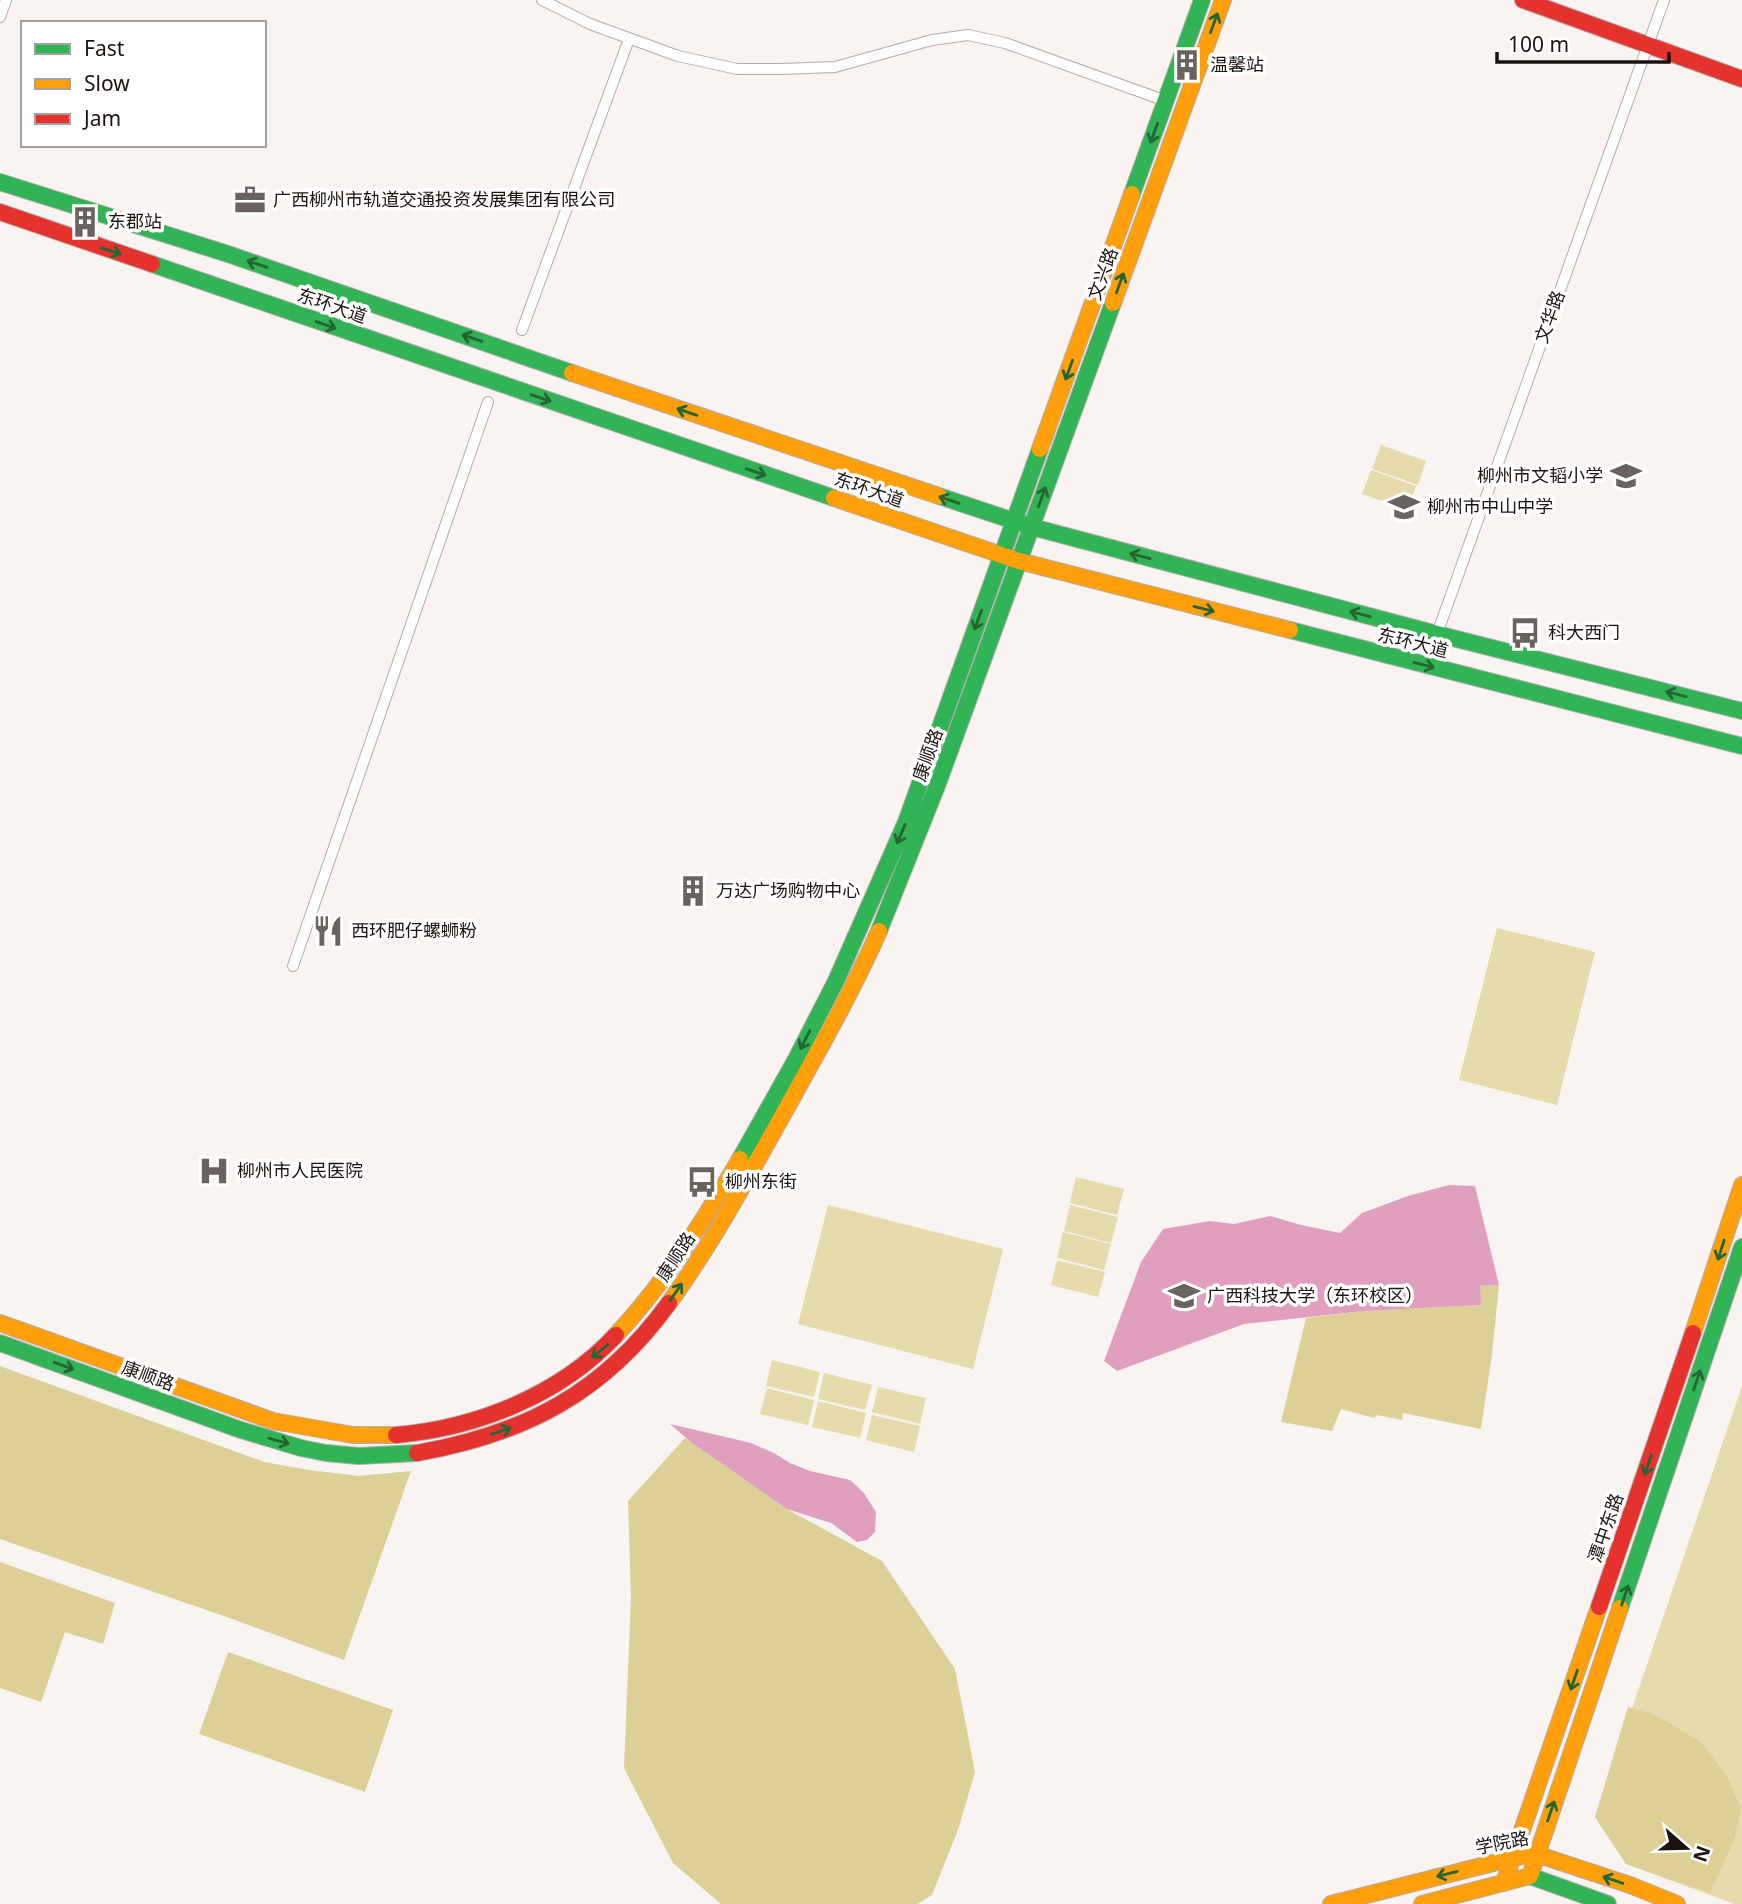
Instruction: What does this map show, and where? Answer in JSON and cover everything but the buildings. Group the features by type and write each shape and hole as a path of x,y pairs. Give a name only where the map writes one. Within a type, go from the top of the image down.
{"main road":[{"name":"文兴路","path":"1002,556 1202,0"},
{"name":"文兴路","path":"1019,561 1223,0"},
{"path":"1524,0 1742,79"},
{"name":"东环大道","path":"0,182 228,254 624,391 1031,527 1437,634 1742,710"},
{"name":"东环大道","path":"0,212 1002,556 1742,746"},
{"name":"康顺路","path":"0,1323 273,1421 317,1430 376,1437 420,1432 475,1419 521,1403 563,1380 608,1346 651,1297 688,1245 740,1160 835,983 906,822 1002,556"},
{"name":"康顺路","path":"0,1343 241,1430 304,1449 338,1455 374,1457 420,1454 461,1444 522,1424 556,1408 594,1380 628,1351 656,1320 687,1277 737,1197 827,1033 869,951 927,813 1019,561"},
{"name":"潭中东路","path":"1504,1882 1742,1185"},
{"path":"1530,1876 1742,1247"},
{"name":"学院路","path":"1331,1904 1536,1854 1630,1885 1677,1904"},
{"path":"1422,1904 1530,1876 1608,1904"}],"street":[{"path":"0,17 6,0"},
{"path":"542,0 590,24 678,57 737,69 835,67 932,40 968,36 1005,43 1166,102"},
{"name":"文华路","path":"1437,634 1664,0"},
{"path":"522,330 629,39"},
{"path":"293,966 488,402"}],"shaded area":[{"path":"1381,445 1426,461 1418,485 1372,469"},
{"path":"1371,470 1416,486 1408,510 1362,494"},
{"path":"1497,928 1595,952 1557,1105 1459,1080"},
{"path":"1076,1177 1124,1189 1117,1215 1070,1203"},
{"path":"1449,1185 1475,1186 1499,1285 1480,1286 1481,1305 1364,1311 1244,1324 1117,1371 1104,1361 1141,1262 1163,1229 1210,1221 1234,1224 1270,1216 1340,1233 1362,1213"},
{"path":"828,1205 1003,1249 973,1369 798,1324"},
{"path":"1070,1205 1118,1217 1111,1243 1064,1231"},
{"path":"1063,1232 1111,1244 1104,1270 1057,1258"},
{"path":"1057,1260 1105,1272 1098,1297 1051,1285"},
{"path":"1499,1285 1481,1429 1403,1413 1402,1420 1377,1415 1374,1418 1341,1409 1332,1431 1281,1422 1306,1318 1364,1311 1481,1305 1479,1286"},
{"path":"772,1360 820,1372 814,1397 766,1386"},
{"path":"0,1366 264,1462 359,1476 411,1471 344,1660 0,1539"},
{"path":"824,1373 872,1385 865,1410 818,1399"},
{"path":"1742,1386 1742,1904 1734,1904 1626,1864 1595,1817"},
{"path":"878,1387 926,1398 920,1424 872,1412"},
{"path":"767,1388 814,1400 808,1425 760,1414"},
{"path":"818,1401 866,1413 860,1438 812,1427"},
{"path":"872,1415 920,1426 914,1452 866,1440"},
{"path":"670,1424 751,1443 810,1471 850,1480 864,1493 876,1512 875,1532 867,1540 857,1542 831,1523 787,1509 692,1443"},
{"path":"685,1438 787,1509 882,1561 955,1669 975,1772 959,1827 932,1895 917,1904 721,1904 673,1863 624,1768 631,1597 628,1501"},
{"path":"0,1562 115,1603 103,1644 65,1632 41,1702 0,1688"},
{"path":"228,1652 393,1710 365,1792 199,1734"},
{"path":"1628,1707 1655,1715 1701,1742 1728,1778 1741,1809 1734,1840 1710,1893 1626,1864 1595,1817"}],"traffic: fast":[{"path":"1132,194 1202,0"},
{"path":"0,182 228,254 572,373"},
{"path":"152,264 834,498"},
{"path":"879,931 937,786 1113,303"},
{"path":"740,1159 836,981 906,822 1040,449"},
{"path":"939,496 1032,527 1742,711"},
{"path":"1290,630 1742,746"},
{"path":"1620,1608 1742,1247"},
{"path":"0,1343 241,1430 301,1448 359,1456 417,1453"},
{"path":"1530,1876 1608,1904"}],"traffic: slow":[{"path":"1113,303 1223,0"},
{"path":"1040,449 1132,194"},
{"path":"572,373 939,496"},
{"path":"834,498 1019,561 1290,630"},
{"path":"669,1303 747,1179 836,1018 879,931"},
{"path":"616,1335 667,1273 740,1159"},
{"path":"1693,1333 1742,1185"},
{"path":"0,1323 273,1421 353,1435 396,1435"},
{"path":"1504,1883 1599,1607"},
{"path":"1422,1904 1530,1876 1620,1608"},
{"path":"1513,1858 1536,1854 1630,1885 1677,1904"},
{"path":"1331,1904 1513,1858"}],"traffic: jam":[{"path":"1523,0 1742,79"},
{"path":"0,212 152,264"},
{"path":"417,1453 493,1434 559,1405 617,1362 644,1335 669,1303"},
{"path":"1599,1607 1693,1333"},
{"path":"396,1435 457,1425 515,1405 569,1375 616,1335"}],"place":[{"name":"温馨站","path":"1187,65"},
{"name":"广西柳州市轨道交通投资发展集团有限公司","path":"250,200"},
{"name":"东郡站","path":"85,222"},
{"name":"柳州市文韬小学","path":"1626,476"},
{"name":"柳州市中山中学","path":"1404,507"},
{"name":"科大西门","path":"1525,633"},
{"name":"万达广场购物中心","path":"693,891"},
{"name":"西环肥仔螺蛳粉","path":"328,931"},
{"name":"柳州市人民医院","path":"214,1171"},
{"name":"柳州东街","path":"702,1182"},
{"name":"广西科技大学（东环校区）","path":"1184,1296"}]}
